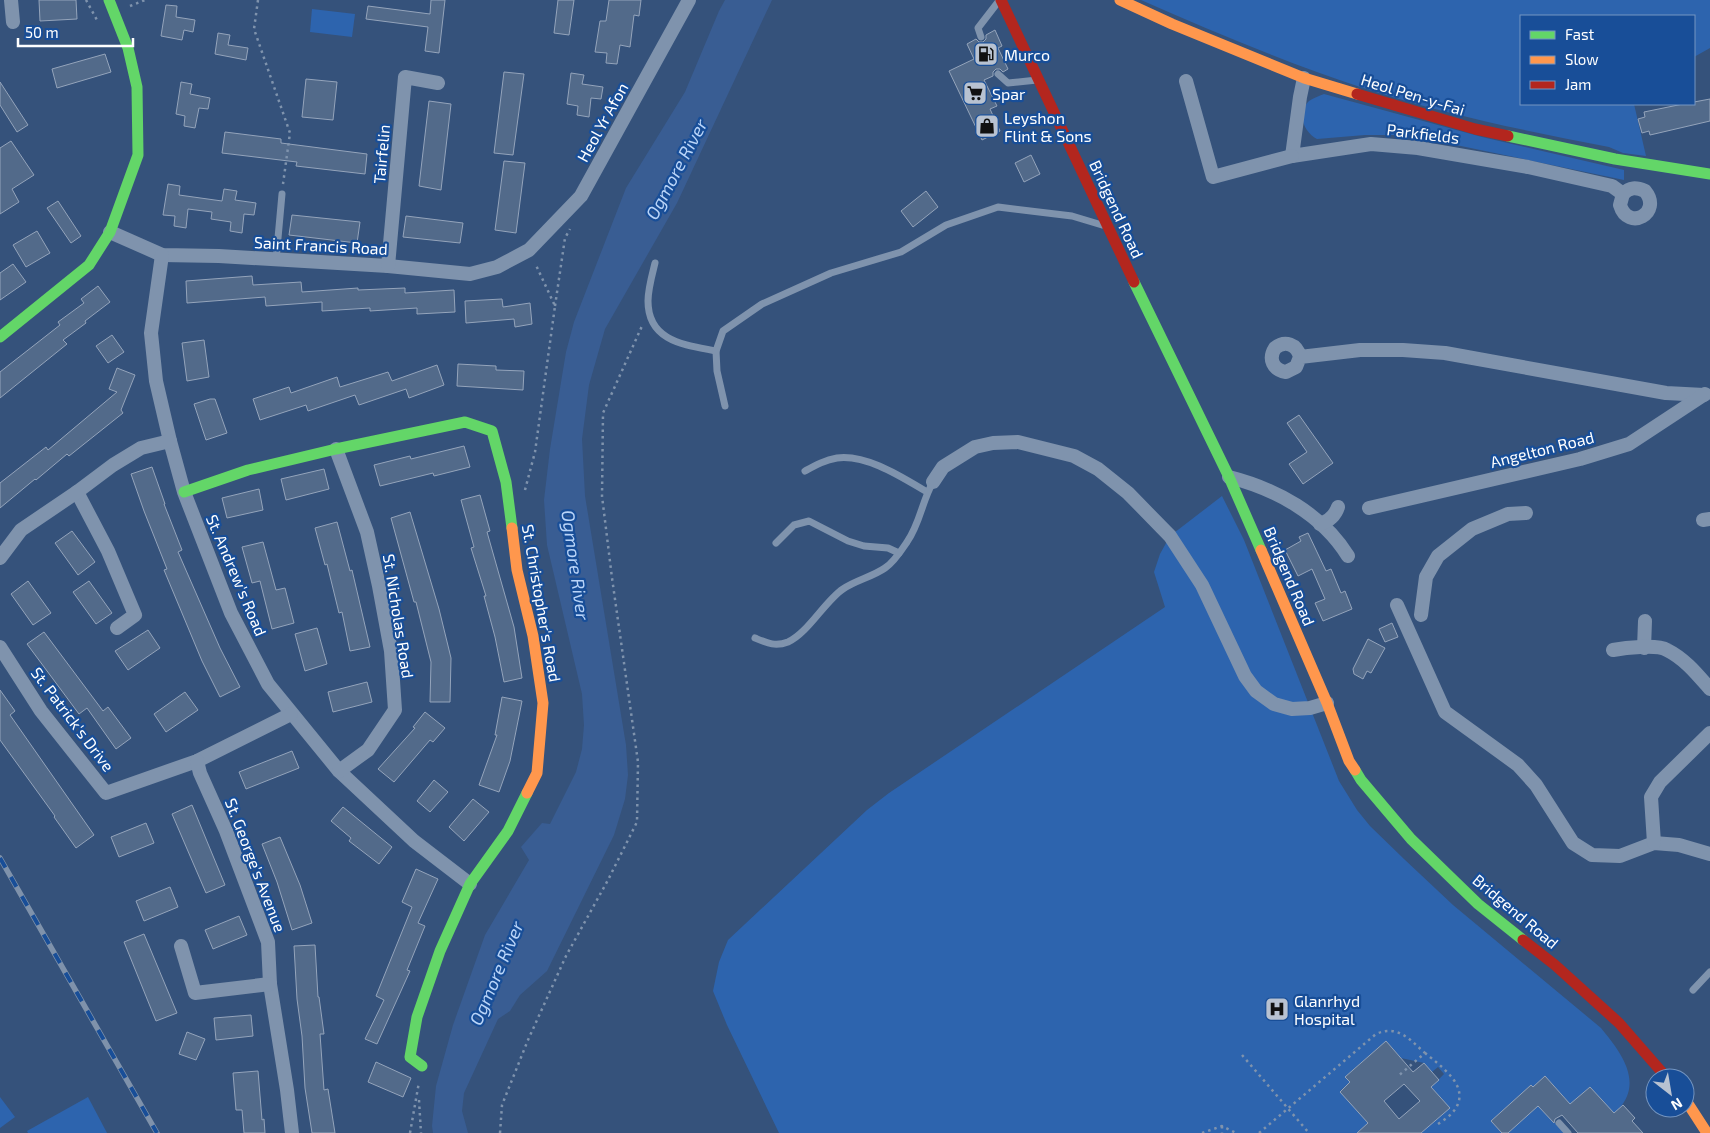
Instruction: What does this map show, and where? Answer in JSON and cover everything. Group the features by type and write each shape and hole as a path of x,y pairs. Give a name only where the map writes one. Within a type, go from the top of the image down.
{"street":[{"path":"11,0 13,22"},
{"path":"0,337 88,265 110,232 138,155 137,87 128,48 109,0"},
{"name":"Heol Yr Afon","path":"529,250 581,196 690,0"},
{"name":"Bridgend Road","path":"1000,0 1107,227 1229,477 1349,761 1361,780 1411,839 1478,904 1555,965 1619,1024 1658,1068"},
{"name":"Heol Pen-y-Fai","path":"1120,0 1172,24 1304,78 1475,129 1614,159 1710,174"},
{"name":"Tairfelin","path":"388,266 405,77 438,83"},
{"path":"1292,156 1304,78"},
{"name":"Parkfields","path":"1186,81 1213,177 1292,156 1371,144 1418,148 1528,167 1612,186 1623,194"},
{"name":"Saint Francis Road","path":"110,232 162,255 388,266 470,274 497,267 529,250"},
{"name":"St. Andrew's Road","path":"162,255 151,333 156,381 184,492 231,613 268,684 339,771 414,841 470,884"},
{"path":"1300,357 1360,350 1403,350 1445,353 1666,392 1707,393"},
{"name":"Angelton Road","path":"1368,508 1580,459 1629,444 1707,393"},
{"name":"St. Christopher's Road","path":"184,492 248,470 465,422 492,431 506,482 518,570 533,636 544,703 537,773 508,831 470,884 440,951 417,1018 410,1057 422,1066"},
{"path":"0,558 20,530 77,492 113,465 141,448 170,442"},
{"path":"930,487 943,467 975,447 993,443 1018,442 1074,456 1090,464 1128,493 1170,536 1202,584 1245,676 1256,691 1274,704 1292,709 1310,708 1326,704"},
{"name":"St. Nicholas Road","path":"336,449 367,532 391,651 395,710 368,750 339,771"},
{"path":"1229,477 1246,481 1278,494 1294,503 1336,539 1348,556"},
{"path":"77,492 108,551 135,615 117,628"},
{"path":"1320,524 1334,516 1338,508"},
{"path":"1404,622 1425,614 1426,576 1438,556 1472,529 1508,514 1526,513"},
{"path":"1397,605 1446,712 1518,765 1536,785 1573,843 1592,855 1620,856 1654,842 1680,844 1710,854"},
{"path":"1644,648 1645,621"},
{"name":"St. Patrick's Drive","path":"0,647 41,711 106,793 197,761 291,714"},
{"path":"1613,650 1628,647 1665,648 1687,664 1710,689"},
{"path":"1654,842 1651,797 1660,782 1710,733"},
{"name":"St. George's Avenue","path":"197,761 200,773 226,831 268,942 270,984 292,1133"},
{"path":"181,946 195,994 270,984"},
{"path":"1695,1114 1707,1133"}],"lane":[{"path":"981,37 978,28 1000,0"},
{"path":"998,74 1008,83 1039,80"},
{"path":"276,260 282,194"},
{"path":"725,406 717,371 716,351 723,331 762,304 831,273 900,252 946,225 998,206 1072,216 1107,227"},
{"path":"654,263 649,294 649,311 656,327 676,343 716,351"},
{"path":"755,638 774,646 789,642 843,589 884,568 908,542 918,522 930,487 881,466 856,459 839,458 820,463 805,471"},
{"path":"776,543 794,525 809,521 848,541 864,546 888,548 899,553"},
{"path":"1693,990 1710,972"},
{"path":"1559,1123 1568,1133"}],"path":[{"path":"127,8 145,0"},
{"path":"258,0 254,29 290,133 282,194"},
{"path":"524,494 535,452 555,306 529,250"},
{"path":"500,1133 502,1105 547,998 566,956 608,880 637,822 638,762 602,496 603,413 649,311"},
{"path":"1259,1133 1371,1038 1382,1031 1388,1030 1400,1033 1442,1067 1456,1082 1460,1093 1458,1105 1455,1110 1435,1126"},
{"path":"1397,1077 1425,1053"},
{"path":"1242,1055 1309,1133"},
{"path":"410,1133 422,1066"},
{"path":"419,1100 421,1133"},
{"path":"1222,1126 1222,1133"},
{"path":"1202,1133 1222,1126 1236,1133"}],"shaded area":[{"path":"1141,0 1710,0 1710,48 1695,56 1695,15 1520,15 1520,105 1634,105 1646,156 1623,153 1609,147 1547,135 1424,106 1363,88 1279,58"},
{"path":"312,9 355,14 352,37 310,32"},
{"path":"1324,94 1482,137 1624,170 1624,180 1408,135 1365,135 1317,139 1308,132 1302,117 1305,106 1309,101"},
{"path":"1222,496 1244,540 1339,781 1357,810 1370,826 1453,905 1601,1028 1620,1054 1629,1074 1630,1085 1628,1095 1622,1105 1608,1118 1601,1099 1590,1087 1570,1104 1545,1076 1533,1087 1531,1085 1491,1121 1502,1133 1421,1133 1449,1108 1431,1087 1444,1074 1438,1067 1432,1072 1424,1063 1401,1058 1386,1041 1346,1076 1350,1082 1340,1091 1368,1123 1357,1133 779,1133 727,1025 713,991 719,962 728,940 867,810 889,793 1165,607 1154,572 1160,554 1170,536"},
{"path":"0,1097 15,1117 0,1128"},
{"path":"88,1097 107,1133 28,1133 27,1131"},
{"path":"1538,1106 1565,1133 1508,1133"}],"water":[{"name":"Ogmore River","path":"725,0 772,0 677,203 605,329 589,385 582,439 585,496 626,745 628,775 625,799 614,835 547,971 520,995 510,1011 498,1019 464,1093 462,1111 468,1133 433,1133 436,1086 453,1025 485,935 529,860 521,847 542,823 550,824 576,772 582,749 584,725 582,694 547,545 544,500 550,449 566,352 574,322 626,188 685,92"}],"building":[{"path":"39,0 76,0 77,19 40,21"},
{"path":"431,0 445,0 439,53 425,51 428,27 366,19 368,6 430,14"},
{"path":"558,0 574,0 569,35 554,33"},
{"path":"609,0 641,0 639,16 634,15 630,47 620,45 617,64 606,63 607,53 595,52 600,21 606,21"},
{"path":"166,5 177,6 176,17 195,20 193,32 184,30 182,40 161,36"},
{"path":"995,30 1002,46 998,48 1008,69 1003,72 1000,69 996,69 993,72 993,76 984,80 997,106 990,109 1000,131 982,140 949,71 974,59 967,44 976,39 979,42 983,42 986,39 986,35"},
{"path":"218,33 230,35 228,45 248,48 246,60 215,54"},
{"path":"105,54 111,72 57,88 52,69"},
{"path":"504,72 524,74 513,155 494,153"},
{"path":"571,73 584,75 582,84 603,87 601,99 591,98 589,117 577,115 578,106 567,104"},
{"path":"306,79 337,82 333,120 302,117"},
{"path":"0,82 28,125 17,132 0,105"},
{"path":"181,82 192,84 190,94 210,98 208,109 199,108 195,128 184,126 185,116 176,114"},
{"path":"1710,99 1710,121 1650,135 1649,131 1642,133 1638,119 1645,117 1644,112 1678,105 1695,105 1695,102"},
{"path":"429,101 451,104 441,190 419,186"},
{"path":"225,132 281,139 281,143 367,154 365,174 296,166 297,162 222,153"},
{"path":"11,141 34,175 12,189 19,202 0,214 0,148"},
{"path":"1031,155 1040,174 1024,182 1015,163"},
{"path":"504,161 525,163 516,233 495,230"},
{"path":"168,184 180,186 179,195 222,201 224,189 237,191 235,200 256,203 254,215 244,214 242,233 230,231 231,222 211,219 212,212 188,209 186,228 174,226 175,216 163,215"},
{"path":"926,191 938,207 913,227 901,211"},
{"path":"58,201 81,236 71,243 47,208"},
{"path":"292,215 360,222 357,243 289,235"},
{"path":"406,216 463,223 460,243 403,237"},
{"path":"37,231 50,253 26,267 13,245"},
{"path":"13,264 26,282 0,300 0,273"},
{"path":"252,276 253,285 301,282 302,292 358,288 358,290 405,288 405,293 454,290 455,312 417,314 417,308 370,311 370,308 322,311 322,302 266,306 265,297 187,303 186,281"},
{"path":"98,286 110,302 63,340 67,344 0,398 0,372 60,325 58,322 84,303 81,299"},
{"path":"502,299 503,307 530,303 532,324 515,327 514,319 466,323 465,301"},
{"path":"112,335 124,352 108,363 96,346"},
{"path":"204,340 209,377 187,381 182,343"},
{"path":"458,364 496,366 496,370 524,371 523,390 457,386"},
{"path":"437,365 444,385 409,398 406,389 359,405 355,395 308,411 306,405 260,420 253,399 289,387 291,393 337,377 340,387 388,372 392,381"},
{"path":"117,368 135,375 121,410 123,413 69,456 67,454 0,508 0,483 46,447 48,450 117,392 109,389"},
{"path":"215,399 227,433 206,440 194,404"},
{"path":"1299,415 1333,463 1303,484 1289,464 1307,452 1287,423"},
{"path":"464,446 470,467 434,476 433,473 380,486 374,465 410,456 411,459"},
{"path":"152,467 182,550 178,552 220,648 240,687 220,697 202,661 164,570 167,569 131,474"},
{"path":"324,469 329,489 286,500 281,479"},
{"path":"259,489 263,510 227,518 222,498"},
{"path":"480,495 490,531 487,532 514,627 522,678 504,682 484,596 486,596 471,548 474,547 461,500"},
{"path":"410,512 439,609 451,658 450,702 430,702 431,662 416,602 414,602 391,518"},
{"path":"337,522 350,571 352,570 370,647 350,651 342,612 339,613 327,564 325,565 315,528"},
{"path":"72,531 95,562 78,575 55,543"},
{"path":"1308,533 1326,571 1331,569 1341,593 1345,591 1352,609 1323,621 1315,603 1325,599 1312,569 1298,576 1285,550 1301,541 1299,537"},
{"path":"263,542 276,590 285,588 294,623 272,629 260,581 252,583 242,547"},
{"path":"28,581 51,613 33,625 11,594"},
{"path":"89,581 112,613 96,624 73,592"},
{"path":"1392,623 1398,637 1385,642 1379,629"},
{"path":"317,628 327,664 305,671 295,634"},
{"path":"148,630 160,648 128,670 115,651"},
{"path":"44,632 103,711 108,707 131,738 116,749 87,708 79,714 27,644"},
{"path":"1368,639 1385,648 1371,673 1367,671 1363,679 1354,674 1353,669"},
{"path":"367,682 372,702 333,712 328,692"},
{"path":"0,690 15,711 10,715 94,835 76,848 0,740"},
{"path":"185,692 198,710 166,732 154,714"},
{"path":"502,697 522,701 510,761 499,792 479,785 497,735 495,735"},
{"path":"425,712 445,728 433,742 430,740 394,782 378,769 415,728 413,727"},
{"path":"292,751 299,768 246,789 239,772"},
{"path":"434,780 448,792 430,812 417,801"},
{"path":"473,799 489,812 464,841 449,827"},
{"path":"192,805 225,885 206,893 172,814"},
{"path":"343,807 392,847 379,864 349,841 351,838 331,821"},
{"path":"146,823 154,843 119,857 111,837"},
{"path":"280,837 300,885 312,923 292,930 277,882 262,844"},
{"path":"416,869 438,879 418,923 425,926 407,970 410,971 377,1044 365,1039 384,1000 376,996 412,907 402,902"},
{"path":"170,887 178,907 144,921 136,901"},
{"path":"239,916 247,935 213,949 205,930"},
{"path":"144,934 177,1013 156,1021 124,942"},
{"path":"315,945 318,997 324,1034 320,1034 324,1090 328,1089 335,1133 312,1133 305,1088 294,946"},
{"path":"251,1015 253,1036 216,1040 214,1018"},
{"path":"187,1032 205,1039 196,1060 179,1054"},
{"path":"1386,1041 1413,1072 1424,1063 1439,1080 1431,1087 1450,1108 1421,1133 1357,1133 1368,1123 1340,1092 1350,1082 1345,1077","holes":["1404,1084 1420,1101 1399,1119 1384,1101"]},
{"path":"376,1062 411,1078 403,1097 368,1082"},
{"path":"258,1071 262,1120 264,1119 265,1133 244,1133 242,1110 236,1110 233,1073"},
{"path":"1545,1076 1570,1104 1590,1087 1614,1113 1623,1105 1635,1118 1632,1121 1643,1133 1578,1133 1562,1115 1555,1119 1554,1123 1538,1106 1508,1133 1502,1133 1491,1121 1531,1085 1533,1087"}],"railway":[{"path":"0,858 157,1133"}],"traffic: fast":[{"path":"0,337 89,265 110,232 138,155 137,87 128,48 109,0"},
{"path":"1508,136 1615,159 1710,174"},
{"path":"1134,282 1229,477 1261,550"},
{"path":"184,492 248,470 465,422 492,431 506,482 512,528"},
{"path":"1355,770 1361,780 1411,839 1478,904 1523,940"},
{"path":"422,1066 410,1057 417,1017 440,951 470,884 508,831 527,793"}],"traffic: slow":[{"path":"1120,0 1172,24 1304,78 1357,94"},
{"path":"512,528 517,570 533,636 543,703 537,773 527,793"},
{"path":"1261,550 1327,703 1349,761 1355,770"},
{"path":"1695,1114 1707,1133"}],"traffic: jam":[{"path":"1001,0 1134,282"},
{"path":"1357,94 1475,129 1508,136"},
{"path":"1523,940 1555,965 1619,1023 1658,1068"}],"place":[{"name":"Murco","path":"986,54"},
{"name":"Spar","path":"975,93"},
{"name":"Leyshon Flint & Sons","path":"987,126"},
{"name":"Glanrhyd Hospital","path":"1277,1009"}]}
